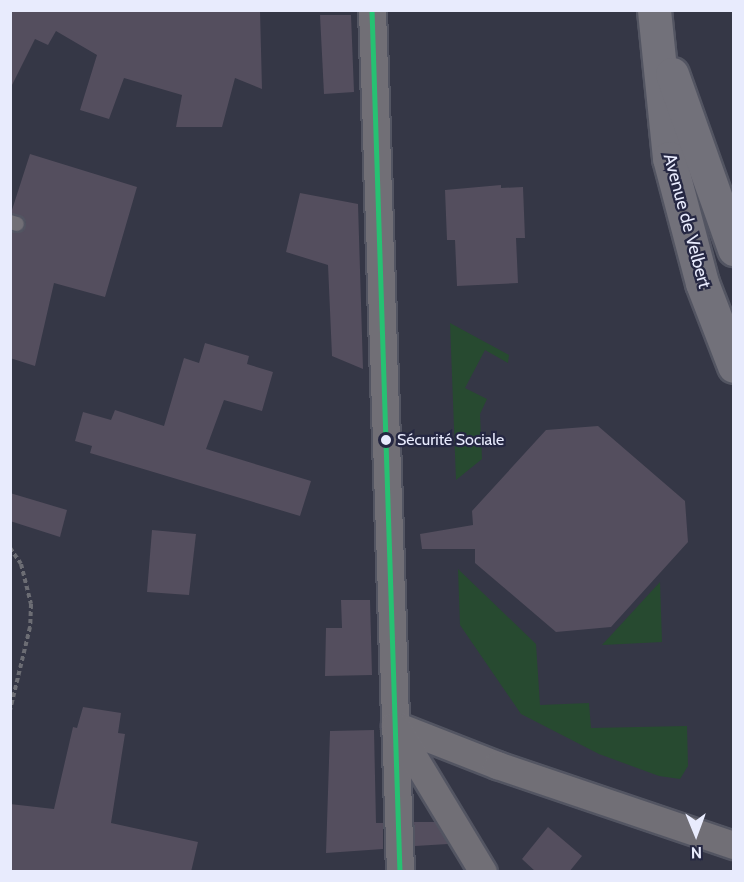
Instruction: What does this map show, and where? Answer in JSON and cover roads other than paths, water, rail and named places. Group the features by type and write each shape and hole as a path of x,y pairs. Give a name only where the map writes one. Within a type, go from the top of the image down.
{"main road":[{"name":"Avenue de Velbert","path":"656,23 734,249"},
{"name":"Avenue de Velbert","path":"656,23 669,158 702,283 734,366"}],"street":[{"path":"372,10 400,872"},
{"path":"395,725 508,769 734,845"},
{"path":"395,725 483,872"}],"place":[{"name":"Sécurité Sociale","path":"386,440"}]}
